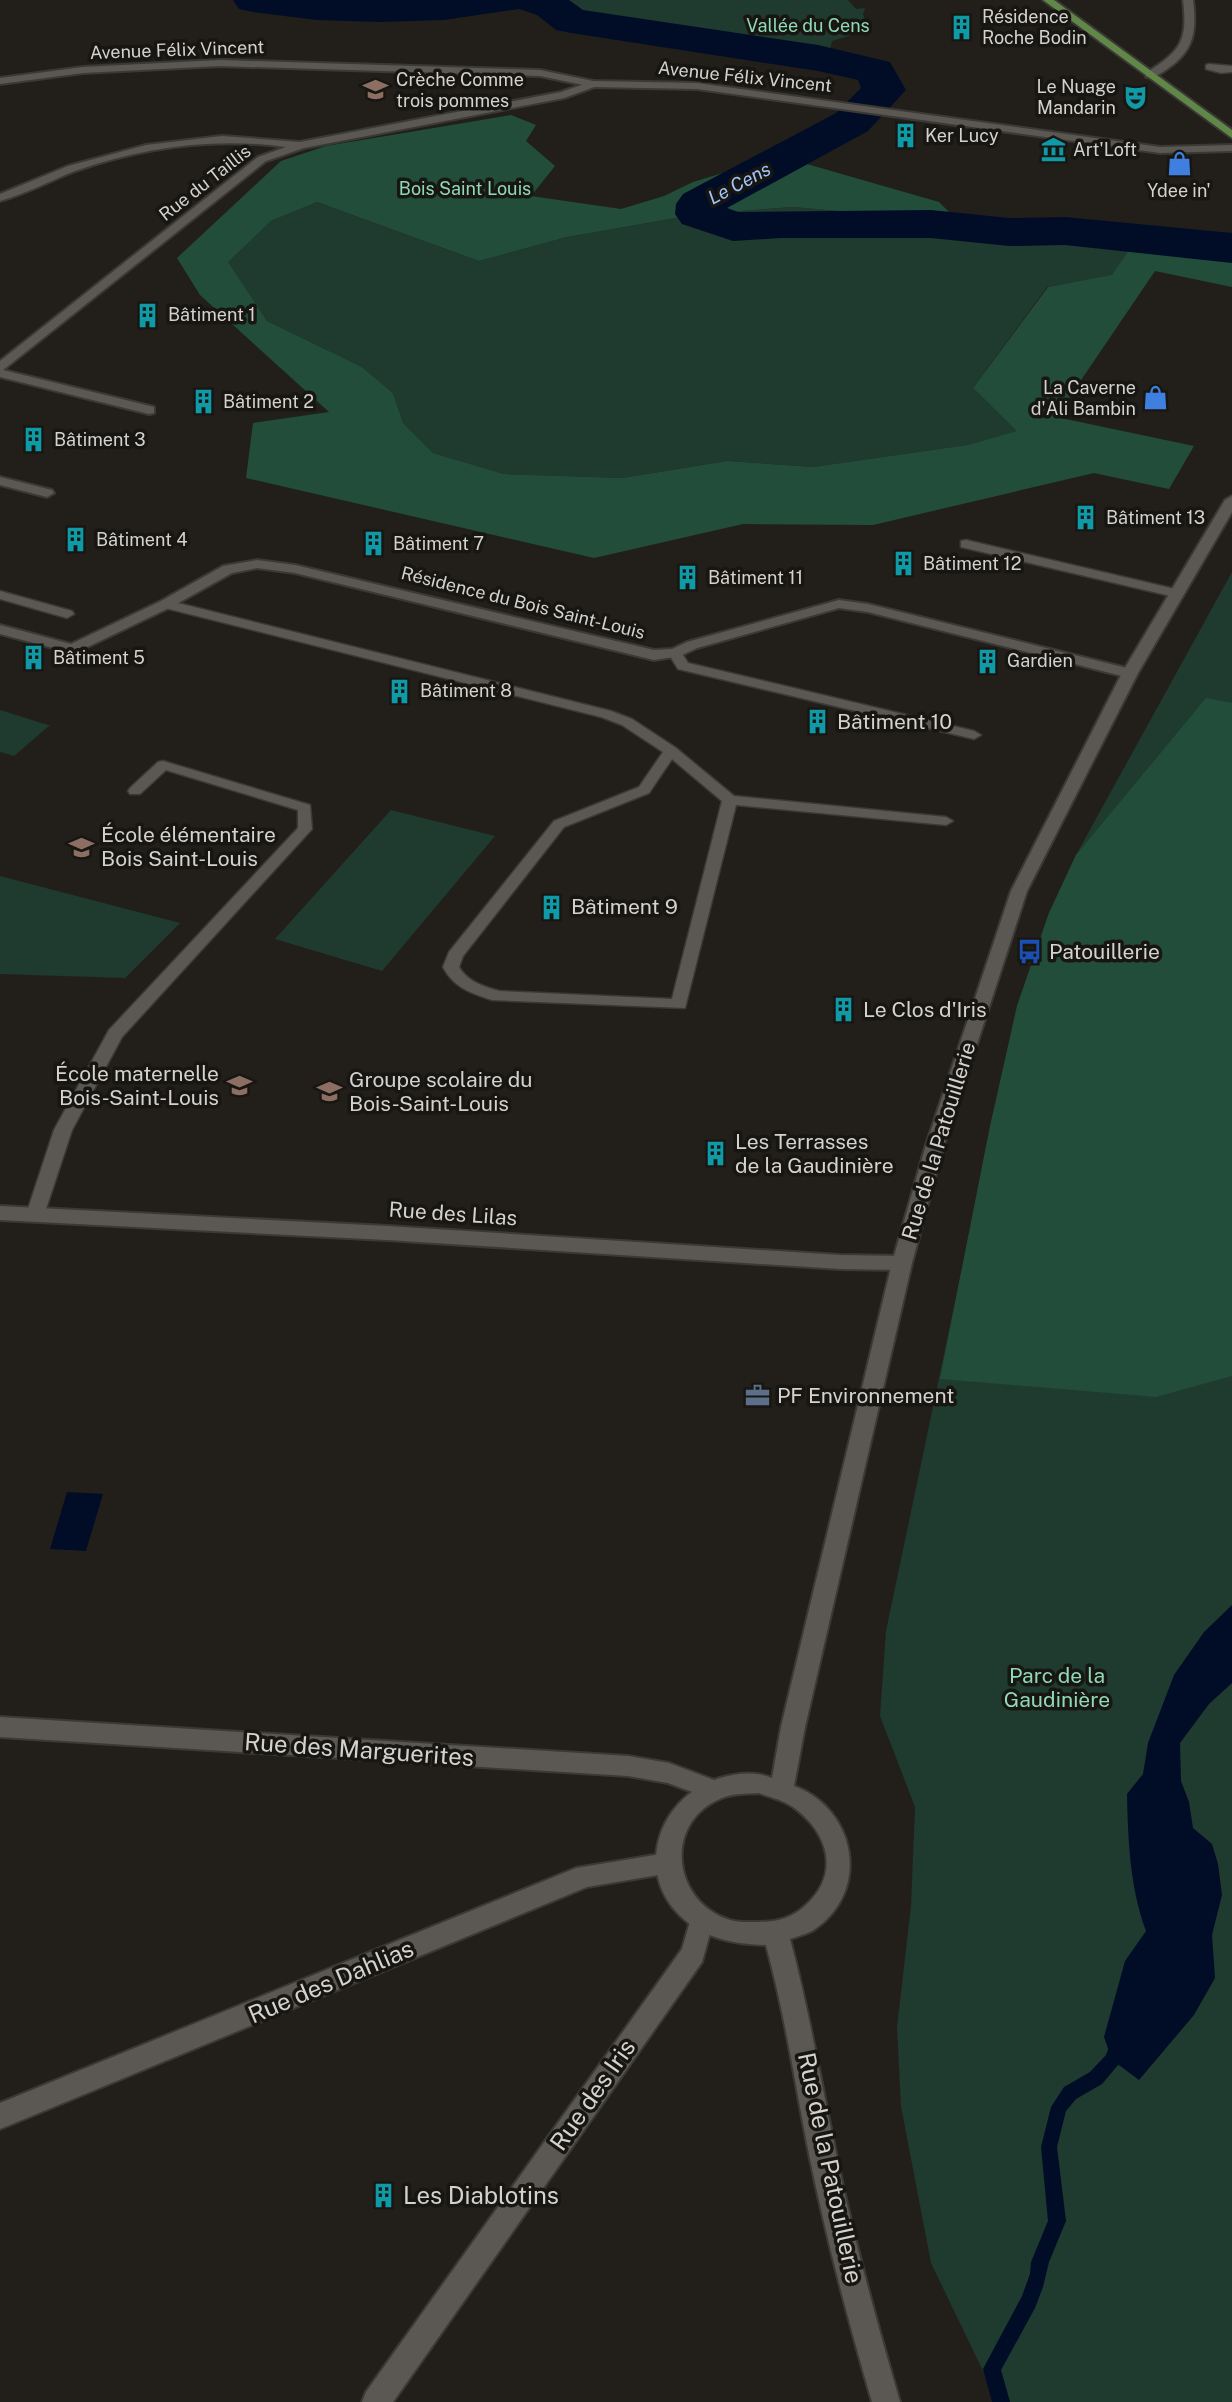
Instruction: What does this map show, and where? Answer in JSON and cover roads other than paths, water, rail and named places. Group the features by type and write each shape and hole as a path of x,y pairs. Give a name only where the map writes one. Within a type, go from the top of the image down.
{"main road":[{"path":"1048,0 1232,135"}],"street":[{"path":"1150,75 1177,60 1188,46 1192,26 1188,0"},
{"name":"Avenue Félix Vincent","path":"0,80 83,70 220,63 540,73 593,83 697,86 1160,150 1232,148"},
{"name":"Rue du Taillis","path":"0,367 262,159 301,145 564,95 593,83"},
{"path":"0,198 74,166 154,144 217,138 264,138 301,145"},
{"path":"0,373 149,410"},
{"path":"0,481 47,493"},
{"name":"Rue de la Patouillerie","path":"782,1788 793,1727 902,1263 934,1148 1019,891 1130,673 1232,500"},
{"name":"Résidence du Bois Saint-Louis","path":"0,629 72,649 166,604 228,569 257,564 334,578 654,655 675,653 692,645 839,604 868,608 1130,673"},
{"name":"Rue des Lilas","path":"0,1213 387,1233 840,1262 902,1263"},
{"name":"Rue des Marguerites","path":"0,1727 628,1766 669,1773 714,1790"},
{"path":"759,1783 782,1788 806,1800 825,1818 837,1840 841,1864 836,1887 822,1909 802,1924 776,1934 751,1936 725,1931 702,1919 679,1894 667,1864 668,1841 677,1821 692,1802 714,1790 736,1784 759,1783"},
{"name":"Rue des Dahlias","path":"0,2116 585,1876 667,1864"},
{"name":"Rue des Iris","path":"376,2402 693,1954 702,1919"},
{"name":"Rue de la Patouillerie","path":"776,1934 794,2000 823,2156 866,2333 886,2402"}],"lane":[{"path":"1209,67 1232,69"},
{"path":"966,544 1175,593"},
{"path":"0,595 67,614"},
{"path":"166,604 606,714 627,722 671,751 730,800 946,821"},
{"path":"675,653 683,666 974,735"},
{"path":"671,751 644,790 559,824 455,955 451,967 456,978 473,988 498,996 678,1004 730,800"},
{"path":"35,1215 63,1130 115,1034 306,829 305,808 163,765 135,791"}],"water":[{"path":"67,1492 103,1494 86,1551 50,1549"},
{"path":"1232,1605 1232,1683 1209,1704 1180,1743 1181,1781 1189,1802 1193,1828 1212,1844 1218,1864 1222,1895 1212,1935 1215,1978 1194,2015 1139,2080 1112,2060 1104,2037 1125,1961 1146,1931 1133,1881 1127,1794 1143,1774 1148,1743 1174,1675 1204,1632"}],"waterway":[{"name":"Le Cens","path":"253,0 380,10 444,8 508,0"},
{"name":"Le Cens","path":"531,0 551,6 571,21 818,58 875,71 884,90 852,122 700,204 699,214 733,227 781,224 931,224 1009,232 1065,231 1232,248"},
{"path":"1001,2402 992,2369 1029,2302 1039,2274 1040,2262 1057,2221 1049,2147 1059,2107 1070,2093 1096,2078 1112,2060 1117,2047"}],"place":[{"name":"Résidence Roche Bodin","path":"962,27"},
{"name":"Crèche Comme trois pommes","path":"376,90"},
{"name":"Le Nuage Mandarin","path":"1136,97"},
{"name":"Ker Lucy","path":"905,136"},
{"name":"Art'Loft","path":"1053,150"},
{"name":"Ydee in'","path":"1179,164"},
{"name":"Bâtiment 1","path":"148,315"},
{"name":"La Caverne d'Ali Bambin","path":"1156,398"},
{"name":"Bâtiment 2","path":"203,402"},
{"name":"Bâtiment 3","path":"34,440"},
{"name":"Bâtiment 13","path":"1086,518"},
{"name":"Bâtiment 4","path":"76,540"},
{"name":"Bâtiment 7","path":"373,544"},
{"name":"Bâtiment 12","path":"903,564"},
{"name":"Bâtiment 11","path":"688,578"},
{"name":"Bâtiment 5","path":"33,658"},
{"name":"Gardien","path":"987,661"},
{"name":"Bâtiment 8","path":"400,691"},
{"name":"Bâtiment 10","path":"817,722"},
{"name":"École élémentaire Bois Saint-Louis","path":"81,847"},
{"name":"Bâtiment 9","path":"551,907"},
{"name":"Patouillerie","path":"1029,952"},
{"name":"Le Clos d'Iris","path":"843,1010"},
{"name":"École maternelle Bois-Saint-Louis","path":"239,1086"},
{"name":"Groupe scolaire du Bois-Saint-Louis","path":"329,1092"},
{"name":"Les Terrasses de la Gaudinière","path":"715,1154"},
{"name":"PF Environnement","path":"757,1396"},
{"name":"Les Diablotins","path":"383,2196"}],"park label":[{"name":"Vallée du Cens","path":"808,26"},
{"name":"Bois Saint Louis","path":"465,189"},
{"name":"Parc de la Gaudinière","path":"1057,1688"}]}
